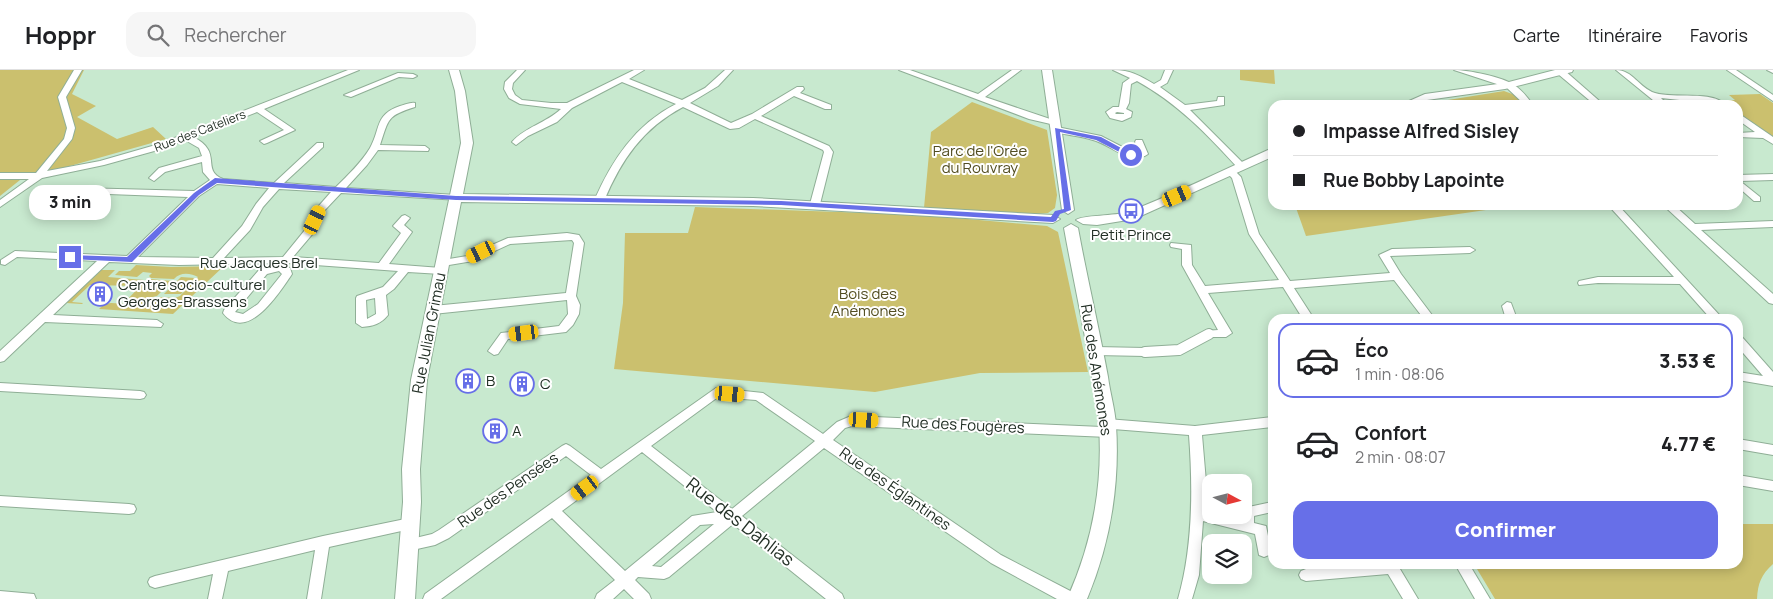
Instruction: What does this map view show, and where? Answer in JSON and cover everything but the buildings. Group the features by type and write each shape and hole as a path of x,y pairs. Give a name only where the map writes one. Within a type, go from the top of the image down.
{"street":[{"path":"0,204 40,176 68,139 71,128 62,97 78,70"},
{"name":"Rue Julian Grimau","path":"404,599 412,502 410,469 415,409 467,138 460,91 454,70"},
{"path":"521,70 509,82 508,89 512,96 520,102 569,106"},
{"path":"516,142 525,134 554,120 569,106 640,70"},
{"path":"599,201 614,167 624,151 654,121 703,94 723,78 729,70"},
{"path":"903,70 1056,126 1098,138 1131,155 1144,154 1139,142"},
{"path":"978,98 1017,70"},
{"path":"1047,70 1068,210"},
{"path":"1117,70 1156,86 1184,108 1236,169 1236,177 1254,234 1306,314"},
{"path":"1156,86 1164,81 1169,70"},
{"path":"1458,70 1509,85 1524,100"},
{"path":"1620,70 1658,100"},
{"path":"1731,70 1773,99"},
{"path":"352,71 370,87"},
{"name":"Rue des Cateliers","path":"40,176 123,157 186,137 352,71"},
{"path":"1420,100 1434,95 1509,85 1564,71 1595,100"},
{"path":"348,95 398,75 413,76"},
{"path":"1122,109 1125,103 1127,83 1138,77"},
{"path":"622,79 730,126 736,126 797,91 828,107"},
{"path":"1652,95 1705,100"},
{"path":"1184,108 1221,103 1220,98"},
{"path":"282,264 287,274 258,312 245,318 233,317 228,313 263,272 282,264 310,231 320,210 364,163 375,147 385,118 394,111 412,105"},
{"path":"259,108 291,130 264,141"},
{"path":"755,116 826,148 829,152 815,204"},
{"path":"1743,120 1773,141"},
{"path":"1743,135 1764,135"},
{"path":"186,137 202,147 206,169 215,180"},
{"path":"214,262 246,228 259,206 276,186 320,145"},
{"path":"375,147 425,149"},
{"path":"129,260 196,194 215,180 456,198 815,204 1053,220 1058,225 1129,216 1268,155"},
{"path":"154,178 162,170 205,158"},
{"path":"0,176 40,176"},
{"path":"1743,178 1773,177"},
{"path":"1743,187 1757,199"},
{"path":"82,190 196,194"},
{"path":"1053,220 1057,212 1068,210 1079,213 1077,224"},
{"path":"1618,210 1713,314"},
{"path":"1673,210 1773,300"},
{"path":"381,268 407,232 398,226 405,218"},
{"name":"Rue des Anémones","path":"1077,224 1108,428 1106,505 1100,538 1077,599"},
{"path":"1692,227 1773,224"},
{"name":"Rue Jacques Brel","path":"5,262 15,254 405,270 442,267 468,259 508,241 567,236 575,237 579,243 571,296"},
{"path":"1096,350 1163,353 1187,348 1203,336 1209,334 1226,333 1187,265 1187,248 1175,245"},
{"path":"1426,314 1397,276 1384,255 1392,252 1470,250"},
{"path":"0,358 106,259"},
{"path":"380,293 387,291 405,270"},
{"path":"1202,290 1397,276"},
{"path":"1583,283 1598,280 1684,282"},
{"path":"433,310 571,296 575,302 569,325 562,329 505,336 494,351"},
{"path":"1508,306 1510,314"},
{"path":"42,318 157,324"},
{"path":"0,344 14,344"},
{"path":"1743,346 1773,381"},
{"path":"1743,377 1773,381"},
{"path":"0,387 140,395"},
{"name":"Rue des Églantines","path":"643,446 716,392 759,396 996,559 1071,599"},
{"name":"Rue des Fougères","path":"637,571 664,573 841,425 851,421 1195,431 1268,422"},
{"path":"1186,599 1192,575 1200,482 1195,431"},
{"path":"1743,445 1773,450"},
{"path":"430,599 643,446"},
{"name":"Rue des Dahlias","path":"643,446 837,599"},
{"name":"Rue des Pensées","path":"408,545 435,539 444,534 566,449 601,476"},
{"path":"1743,481 1773,486"},
{"path":"0,501 129,509"},
{"path":"1246,526 1248,512 1268,508"},
{"path":"554,511 644,599"},
{"path":"1197,514 1261,530 1264,552"},
{"path":"602,599 697,520 732,516"},
{"path":"155,582 323,542 410,524"},
{"path":"314,599 323,542"},
{"path":"215,599 222,566"},
{"path":"1306,575 1362,569"},
{"path":"1392,569 1411,599"},
{"path":"1465,569 1483,599"},
{"path":"0,597 29,599"}],"green space":[{"path":"0,70 84,70 72,94 96,106 77,117 117,139 153,127 166,139 20,180 0,196"},
{"path":"1240,70 1274,70 1275,84 1240,80"},
{"path":"1504,91 1515,95 1519,100 1448,100"},
{"path":"1760,94 1773,103 1773,139 1743,118 1743,100 1735,100 1729,95"},
{"name":"Parc de l'Orée du Rouvray","path":"972,102 1047,130 1057,195 1055,208 1048,213 1036,214 924,208 931,132"},
{"name":"Bois des Anémones","path":"695,207 923,215 1047,226 1058,232 1088,372 980,373 875,392 614,369 623,303 625,233 688,233"},
{"path":"1297,210 1486,210 1306,236"},
{"path":"136,265 171,267 224,266 173,314 99,309 104,304 128,304 159,297 175,298 180,296 198,277 186,274 177,276 174,279 151,278 149,276 152,273 143,272 137,277 115,275 119,271 130,271"},
{"path":"101,270 115,270 108,277 144,280 138,286 90,285 72,302 82,304 66,303"},
{"path":"181,277 195,278 181,294 164,294"},
{"path":"150,279 172,281 157,296 130,302 126,301 145,281"},
{"path":"1743,524 1773,524 1773,564 1761,580 1757,599 1495,599 1477,569 1743,569"}],"place":[{"name":"Petit Prince","path":"1131,211"},
{"name":"Centre socio-culturel Georges-Brassens","path":"100,294"},
{"name":"B","path":"468,381"},
{"name":"C","path":"522,384"},
{"name":"A","path":"495,431"}],"route":[{"path":"70,257 129,260 196,194 215,180 221,182 456,198 781,203 1053,220 1053,216 1057,212 1068,210 1057,130 1076,132 1098,138 1131,155"}]}
